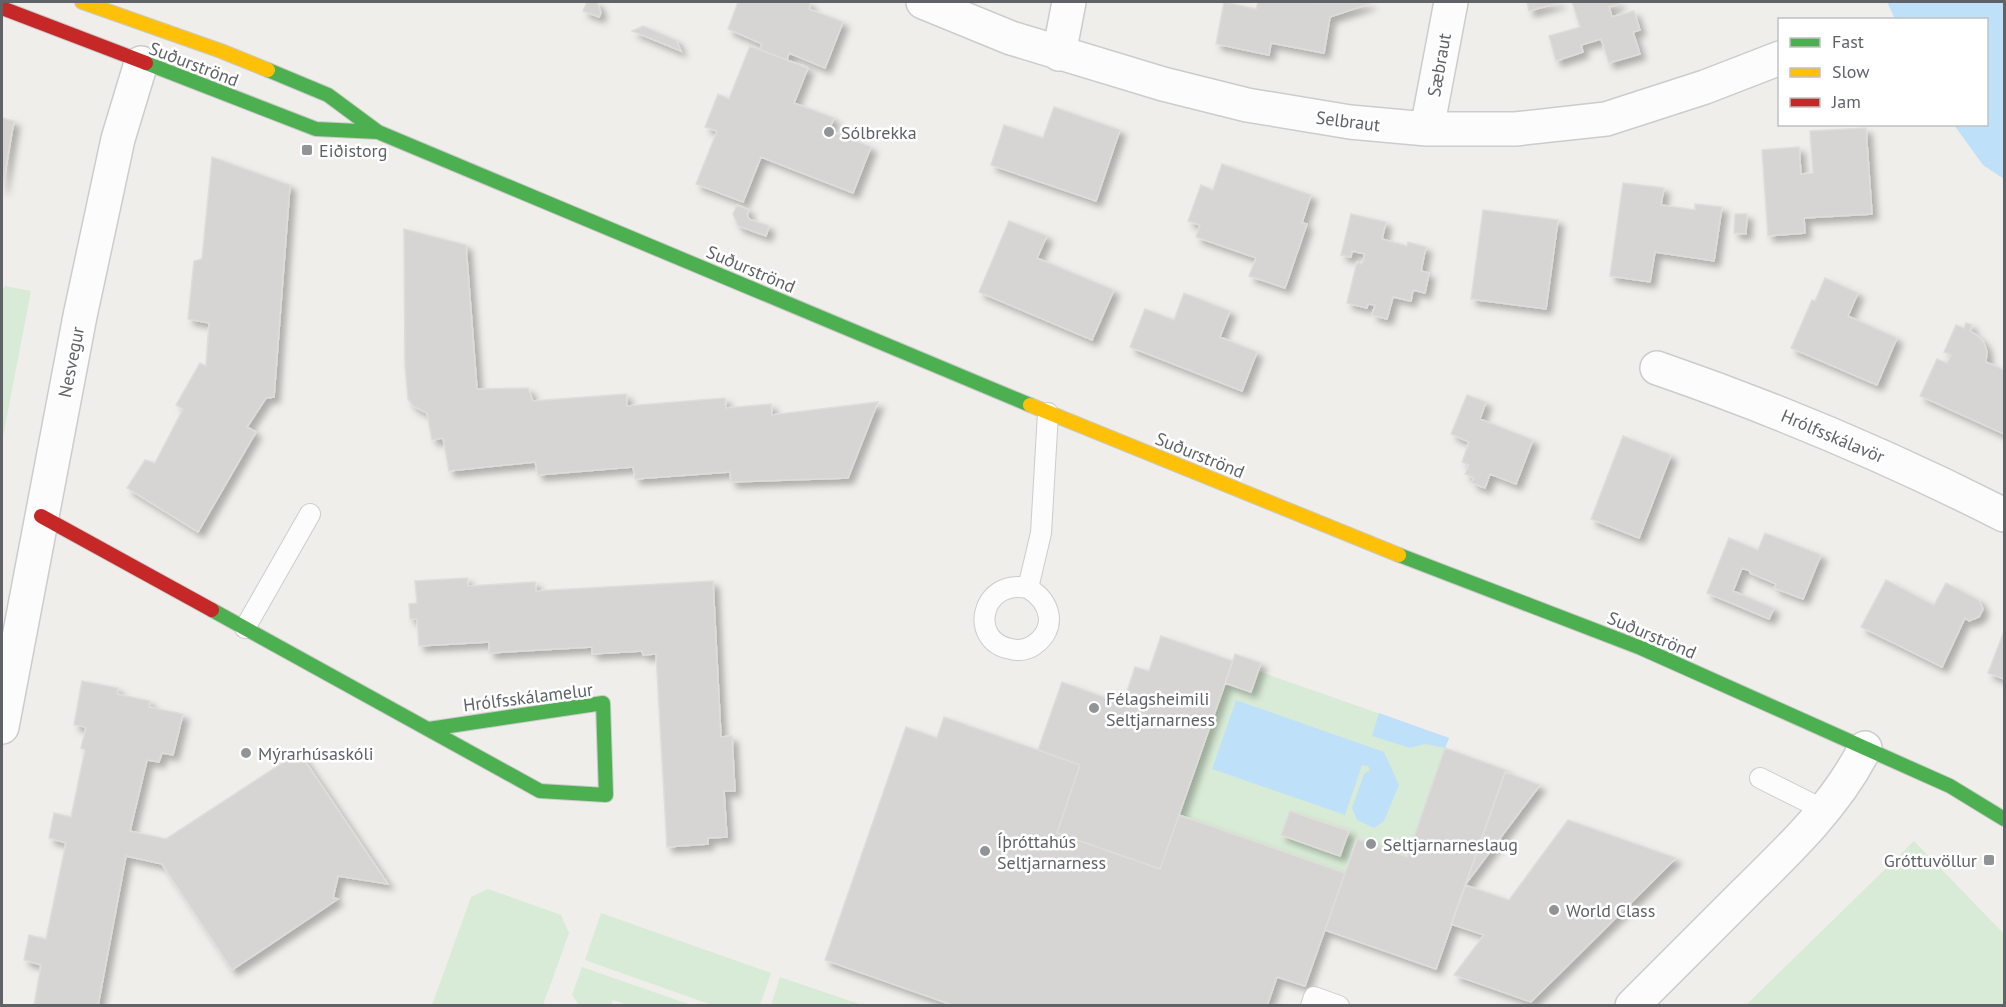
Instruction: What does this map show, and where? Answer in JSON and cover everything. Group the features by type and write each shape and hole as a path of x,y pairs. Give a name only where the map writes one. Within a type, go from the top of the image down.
{"street":[{"name":"Suðurströnd","path":"82,2 147,43 316,129 378,132"},
{"name":"Selbraut","path":"923,2 1011,38 1163,84 1247,105 1350,122 1427,129 1515,129 1606,119 1705,87 1778,58"},
{"path":"1059,54 1069,2"},
{"name":"Sæbraut","path":"1427,129 1451,2"},
{"name":"Suðurströnd","path":"2,8 147,43 220,51 328,95 378,132 1048,412 1416,562 1620,639 1950,786 2004,819"},
{"name":"Nesvegur","path":"2,727 80,316 118,139 157,10"},
{"name":"Hrólfsskálavör","path":"1658,368 1848,441 2004,515"},
{"name":"Hrólfsskálamelur","path":"41,516 540,791 606,795 603,702 429,729"},
{"path":"1632,1005 1781,857 1824,810 1856,767 1865,748"}],"lane":[{"path":"1028,588 1041,532 1048,412"},
{"path":"245,628 310,514"},
{"path":"1760,778 1824,810"},
{"path":"1311,1005 1314,997 1339,1005"}],"green space":[{"path":"5,286 31,291 2,442 2,290"},
{"name":"Seltjarnarneslaug","path":"1258,671 1449,738 1445,748 1506,770 1436,969 1325,930 1344,873 1179,815 1225,683 1251,692"},
{"path":"1914,841 2004,934 2004,1005 1746,1005"},
{"path":"488,889 561,915 569,933 543,1005 432,1005 471,897"},
{"path":"601,913 771,973 760,1005 712,1005 585,960"},
{"path":"582,967 691,1005 628,1005 613,1000 611,1005 579,1005 572,995"},
{"path":"780,977 862,1005 771,1005"}],"water":[{"path":"1887,2 2004,2 2004,179 1983,165 1955,126 1988,126 1988,18 1895,18"},
{"path":"1236,700 1384,752 1399,785 1384,821 1374,828 1357,820 1352,808 1364,774 1370,770 1368,766 1362,765 1345,815 1212,769"},
{"path":"1379,713 1449,738 1445,748 1425,744 1410,748 1372,736"}],"building":[{"path":"587,2 597,2 601,13 599,17 583,11"},
{"path":"738,2 809,2 809,9 843,22 825,68 789,53 787,60 760,50 762,44 728,29"},
{"path":"1224,2 1256,9 1258,2 1371,3 1330,17 1324,53 1271,43 1269,55 1216,44"},
{"path":"1527,2 1561,2 1529,11"},
{"path":"1572,2 1619,2 1609,7 1612,17 1634,11 1640,30 1633,32 1640,54 1609,63 1601,39 1581,45 1583,52 1556,61 1549,36 1580,27"},
{"path":"643,26 676,40 681,51 632,31"},
{"path":"750,46 808,68 794,103 834,118 829,130 871,147 853,193 761,157 743,202 696,184 717,131 705,127 718,94 729,99"},
{"path":"1054,107 1120,130 1096,201 991,165 1004,125 1043,138"},
{"path":"2,118 14,121 2,190"},
{"path":"1866,128 1872,214 1804,218 1805,233 1768,236 1762,150 1799,147 1801,174 1813,173 1810,131"},
{"path":"212,157 290,185 274,397 266,398 247,427 256,432 198,532 127,488 145,460 155,463 183,409 176,405 200,363 206,366 209,323 188,319 194,261 202,259"},
{"path":"1222,164 1311,195 1302,223 1307,224 1285,288 1249,276 1256,258 1196,237 1200,225 1188,221 1201,185 1213,190"},
{"path":"1623,183 1664,188 1661,205 1695,210 1695,204 1722,207 1714,261 1655,252 1650,282 1610,276"},
{"path":"737,205 749,210 747,214 749,219 769,226 766,236 738,226 733,214"},
{"path":"1483,210 1558,220 1546,309 1471,299"},
{"path":"1351,214 1386,222 1382,239 1407,246 1408,242 1426,247 1421,271 1429,273 1425,293 1413,290 1411,301 1393,297 1387,319 1372,315 1375,305 1368,304 1367,308 1347,303 1357,262 1362,264 1365,254 1352,251 1351,257 1341,255"},
{"path":"1735,214 1747,214 1746,234 1734,233"},
{"path":"1009,221 1047,236 1037,258 1114,290 1092,340 979,292"},
{"path":"404,229 466,245 477,389 528,388 533,401 626,394 627,406 725,398 726,408 771,404 772,415 878,402 848,478 731,482 730,472 635,479 633,467 538,475 535,462 449,471 443,438 432,440 427,413 413,406 408,399 405,365"},
{"path":"1825,278 1858,293 1848,316 1897,338 1877,385 1791,348 1812,300 1815,301"},
{"path":"1184,293 1230,311 1220,337 1257,352 1242,391 1130,347 1145,309 1174,320"},
{"path":"1966,323 1972,325 1970,331 1984,343 1987,352 1986,362 2004,370 2004,434 1920,396 1937,359 1947,363 1951,355 1944,352 1956,325 1964,328"},
{"path":"1467,395 1486,402 1480,419 1533,440 1516,484 1490,474 1485,488 1472,483 1474,478 1465,474 1469,465 1462,462 1469,442 1451,434"},
{"path":"1623,436 1671,455 1639,538 1591,519"},
{"path":"1765,533 1821,555 1803,599 1774,588 1776,584 1742,568 1733,591 1774,608 1769,619 1707,593 1729,538 1758,550"},
{"path":"467,578 468,586 535,582 536,591 713,581 721,737 732,736 735,791 724,791 727,837 708,838 708,844 667,847 656,654 643,655 642,651 592,654 592,647 489,653 489,642 419,646 417,619 410,619 409,604 417,603 415,581"},
{"path":"1886,580 1934,605 1946,583 1979,600 1983,609 1979,617 1969,621 1965,618 1942,667 1861,627"},
{"path":"2004,631 2004,679 1988,673"},
{"path":"1161,636 1233,661 1160,869 1057,833 1080,765 1038,750 1062,682 1123,704 1135,667 1149,671"},
{"path":"1235,654 1261,663 1251,692 1225,683"},
{"path":"82,681 118,688 117,694 150,701 149,707 183,714 173,755 162,753 159,762 147,760 130,831 166,839 299,752 388,884 338,876 333,898 338,899 232,970 162,864 126,856 98,1006 34,1006 41,965 24,960 29,935 46,939 66,843 49,838 54,813 71,817 85,750 81,748 86,727 74,725"},
{"name":"Íþróttahús Seltjarnarness","path":"944,717 1080,765 1057,833 1160,869 1179,815 1345,873 1305,986 1277,977 1267,1006 955,1006 825,960 906,727 937,738"},
{"path":"1445,748 1506,770 1436,969 1325,930 1357,839 1407,857"},
{"path":"1505,772 1540,785 1465,885"},
{"path":"1290,811 1349,831 1340,856 1281,835"},
{"path":"1568,820 1676,858 1531,1002 1454,975 1484,935 1451,924 1465,885 1509,900"}],"traffic: fast":[{"path":"146,63 316,129 378,132"},
{"path":"268,70 328,95 378,132 1030,405"},
{"path":"1399,555 1641,648 1950,786 2004,819"},
{"path":"212,610 540,791 606,795 603,703 429,729"}],"traffic: slow":[{"path":"82,2 268,70"},
{"path":"1030,405 1399,555"}],"traffic: jam":[{"path":"2,8 146,63"},
{"path":"41,516 212,610"}],"place":[{"name":"Sólbrekka","path":"829,132"},
{"name":"Eiðistorg","path":"307,150"},
{"name":"Félagsheimili Seltjarnarness","path":"1094,708"},
{"name":"Mýrarhúsaskóli","path":"246,753"},
{"name":"Seltjarnarneslaug","path":"1371,844"},
{"name":"Íþróttahús Seltjarnarness","path":"985,851"},
{"name":"Gróttuvöllur","path":"1989,860"},
{"name":"World Class","path":"1554,910"}]}
